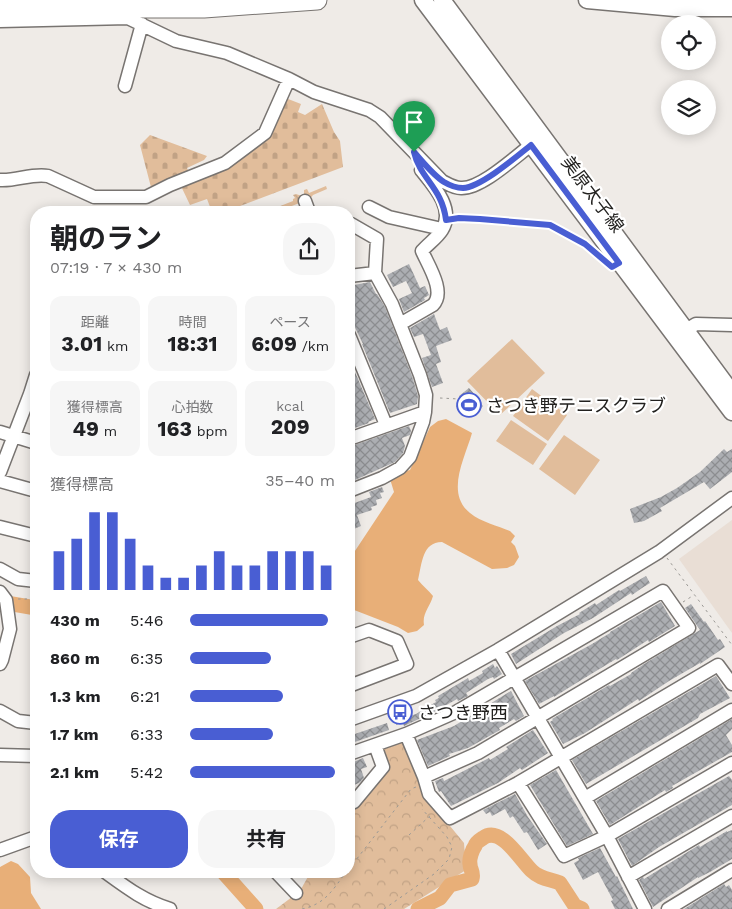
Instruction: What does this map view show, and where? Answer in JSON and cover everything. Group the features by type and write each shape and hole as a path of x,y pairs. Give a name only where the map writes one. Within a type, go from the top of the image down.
{"highway":[{"path":"0,8 204,8 317,0"}],"main road":[{"path":"0,2 161,0"},
{"name":"美原太子線","path":"424,0 531,145 730,401"},
{"name":"美原太子線","path":"442,0 686,330 730,401"},
{"path":"587,0 675,8 732,8"}],"street":[{"path":"0,21 128,18 176,40 227,53 289,79 314,92 369,110 380,117 442,181 462,188 473,186 531,145"},
{"path":"125,86 142,24"},
{"path":"0,180 13,180 40,174 94,198 146,197 170,184 225,163 265,133 289,79"},
{"path":"400,324 437,301 439,295 438,288 422,251 444,225 445,206 432,184 416,164 414,152"},
{"path":"369,207 389,217 444,225"},
{"path":"355,226 377,239 374,273 392,304 426,395 423,422 410,457 400,468 382,478 355,486"},
{"path":"355,275 374,273"},
{"path":"686,330 696,324 732,325"},
{"path":"355,350 386,425"},
{"path":"0,472 30,402"},
{"path":"355,436 425,412"},
{"path":"0,432 30,441"},
{"path":"0,481 30,489"},
{"path":"355,718 416,696 498,650 659,552 732,498"},
{"path":"0,527 30,534"},
{"path":"0,569 18,579 30,580"},
{"path":"355,752 406,734 456,712 663,591 689,628 478,753 425,780"},
{"path":"0,664 10,629 4,598"},
{"path":"355,636 369,630 397,640 407,664 355,684"},
{"path":"498,650 607,836 645,909"},
{"path":"406,734 429,794 450,818 518,783 718,665 732,684"},
{"path":"585,798 732,710"},
{"path":"0,712 18,721 30,722"},
{"path":"355,801 383,767 375,745"},
{"path":"0,755 30,756"},
{"path":"518,783 564,856 607,836 731,765"},
{"path":"628,877 732,816"},
{"path":"0,850 30,839"},
{"path":"668,909 731,873"},
{"path":"113,878 137,896 170,909"},
{"path":"282,878 296,893"}],"path":[{"path":"444,225 459,218 550,225 585,244 597,254"},
{"path":"440,398 459,399"},
{"path":"667,558 732,645"},
{"path":"680,605 695,594"},
{"path":"4,598 30,599"},
{"path":"355,861 411,789 425,780"},
{"path":"384,909 434,874 449,859 452,847 447,837 422,809"},
{"path":"409,835 432,814"},
{"path":"302,909 316,906 326,899 342,878"}],"shaded area":[{"path":"446,419 472,433 459,475 459,496 463,505 470,513 490,524 510,531 515,536 511,542 515,546 519,557 514,565 507,568 492,569 442,542 430,546 424,555 418,580 433,596 432,600 425,613 424,625 417,631 408,633 398,627 355,610 355,551 394,492 390,479 398,473 410,470 430,427 438,421"},
{"path":"732,520 732,633 679,559"},
{"path":"11,861 18,864 30,877 31,893 41,909 0,909 0,867"}],"green space":[{"path":"283,97 301,104 298,112 305,115 322,104 340,141 343,167 240,206 210,206 207,199 190,205 180,184 268,136"},
{"path":"150,135 207,156 204,160 187,168 190,174 152,191 140,145"},
{"path":"326,186 327,189 313,195 310,199 292,206 280,206 293,201 295,198 293,195 302,196 304,190 307,189 309,193"},
{"path":"512,339 545,373 500,415 467,381"},
{"path":"532,389 567,415 548,441 513,416"},
{"path":"511,420 547,444 533,465 496,441"},
{"path":"564,435 600,460 575,495 539,469"},
{"path":"404,739 420,786 427,798 464,843 466,870 404,909 276,909 300,891 307,878 355,878 355,806 387,768 380,746"}],"building":[{"path":"409,264 420,288 425,286 429,295 424,298 425,300 404,312 399,299 412,293 406,281 393,287 387,275"},
{"path":"370,282 385,307 412,376 418,396 417,404 390,413 355,327 355,285"},
{"path":"434,314 440,330 447,327 452,340 436,346 441,362 436,364 443,383 432,387 422,358 431,355 423,334 414,337 410,328"},
{"path":"355,372 375,419 355,428"},
{"path":"469,388 483,406 472,417 467,412 464,415 456,406 459,403 459,396"},
{"path":"409,426 411,431 410,435 402,438 405,446 403,453 395,462 355,480 355,445"},
{"path":"724,449 727,452 732,449 732,472 710,489 704,482 660,508 662,511 644,521 634,523 630,509 661,497 677,488 700,472"},
{"path":"382,487 384,492 380,493 382,498 376,500 377,505 371,507 372,510 357,515 361,526 355,528 355,503 371,497 369,492"},
{"path":"646,576 650,583 593,618 564,633 516,664 511,654 580,614 595,603 596,605"},
{"path":"661,602 675,626 539,704 525,681 592,644"},
{"path":"691,604 725,647 639,701 638,699 585,733 563,744 550,722 552,719 631,674 700,630 685,608"},
{"path":"493,664 495,668 497,666 502,674 494,679 493,677 488,679 466,693 468,696 458,701 457,699 404,726 401,719 416,714 436,702 435,700 439,698 438,696 468,678 469,681 483,673 482,671"},
{"path":"716,676 730,698 700,714 698,718 586,784 572,760"},
{"path":"511,691 524,716 516,721 514,719 499,728 500,730 468,748 449,754 450,756 428,766 417,740 454,726"},
{"path":"732,719 732,729 726,735 732,745 732,752 672,786 673,788 666,792 665,790 610,825 596,801"},
{"path":"387,723 389,730 355,742 355,734"},
{"path":"533,730 548,753 522,770 520,768 498,783 451,806 441,791 439,792 435,781 443,778 444,781 489,758 490,760 508,749 506,747"},
{"path":"363,758 367,767 361,769 364,778 355,785 355,761"},
{"path":"556,770 593,834 567,846 530,785"},
{"path":"729,776 732,780 732,805 659,847 632,866 618,839"},
{"path":"515,794 547,844 538,850 527,832 524,833 513,816 510,818 505,809 492,816 490,812 486,814 483,810"},
{"path":"732,830 732,859 698,877 653,907 639,880 643,877 644,879 699,845 700,847"},
{"path":"600,848 617,876 633,909 615,909 611,901 613,900 598,872 583,880 574,863 579,860 578,858"},
{"path":"724,884 726,887 729,885 732,890 732,909 684,909"}],"waterway":[{"path":"0,602 30,607"},
{"path":"418,909 440,898 450,885 472,879 473,875 470,866 472,852 477,842 490,835 504,840 535,874 560,883 575,906 582,909"},
{"path":"228,878 256,909"}],"place":[{"name":"さつき野テニスクラブ","path":"469,405"},
{"name":"さつき野西","path":"400,712"}],"route":[{"path":"531,145 619,263 612,267 585,244 550,225 480,219 459,218 446,220 445,206 438,192 416,164 414,152 442,181 462,188 473,186 531,145"}]}
